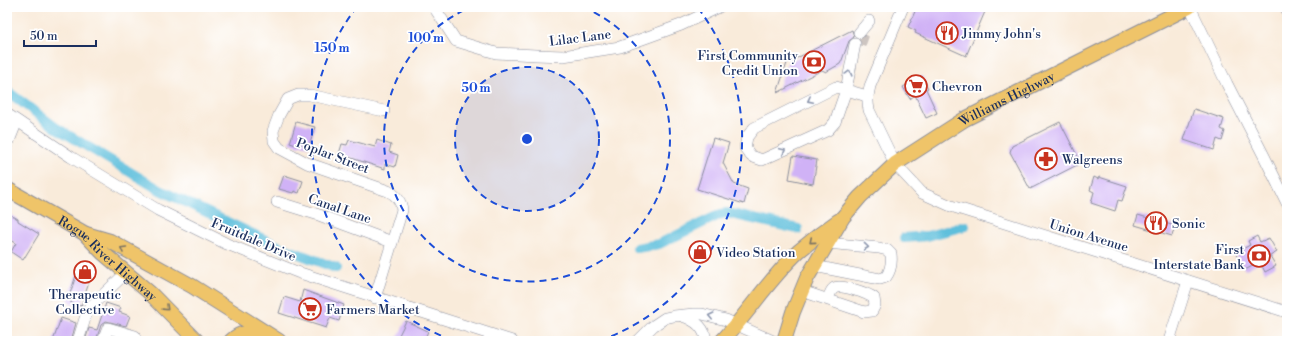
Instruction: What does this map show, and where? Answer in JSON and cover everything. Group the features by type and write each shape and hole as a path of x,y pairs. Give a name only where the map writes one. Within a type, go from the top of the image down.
{"main road":[{"name":"Williams Highway","path":"784,341 793,312 802,291 814,266 843,217 860,197 895,164 965,120 1189,7"},
{"name":"Rogue River Highway","path":"7,189 84,233 103,254 127,272 162,304 197,341"},
{"name":"Williams Highway","path":"722,341 738,324 779,272 799,251 843,217"},
{"path":"84,233 110,241 192,286 277,339"},
{"path":"127,272 132,267 157,267"},
{"path":"231,341 236,336 244,332 277,339"}],"street":[{"name":"Lilac Lane","path":"434,7 456,41 496,53 536,56 563,56 620,47 681,25 719,7"},
{"path":"858,45 847,80 846,90 835,122 828,130 762,160 756,158 748,152 746,148 747,137 754,128 836,87 846,90 867,96 903,7"},
{"path":"1189,7 1226,84 1287,203"},
{"path":"862,34 869,21"},
{"name":"Poplar Street","path":"375,298 402,210 399,199 394,194 306,163 288,154 279,148 274,141 273,131 279,115 288,99 298,95 310,95 384,111"},
{"name":"Union Avenue","path":"867,96 869,110 895,164 922,193 951,206 1287,312"},
{"name":"Fruitdale Drive","path":"7,114 76,161 158,210 227,244 297,272 512,341"},
{"path":"7,146 17,121"},
{"name":"Canal Lane","path":"277,202 320,215 392,242"},
{"path":"814,266 880,279 886,277 889,272 892,260 891,254 887,250 827,243"},
{"path":"78,341 88,309 127,272"},
{"path":"1169,341 1188,281"},
{"path":"802,291 828,300"},
{"path":"638,341 653,326 665,318 702,314 738,324 773,341"},
{"path":"682,315 699,324 703,330 706,341"},
{"path":"103,341 108,328 134,336 133,341"}],"building":[{"path":"917,7 987,7 966,56 915,33 916,31 908,27"},
{"name":"First Community Credit Union","path":"852,30 854,37 849,41 840,64 826,72 822,70 777,93 787,63"},
{"path":"922,76 937,113 926,118 915,95 910,99 903,87"},
{"path":"1194,109 1224,119 1221,129 1225,131 1222,141 1217,139 1214,150 1184,140"},
{"path":"296,122 315,127 309,147 290,143"},
{"path":"1060,122 1081,163 1030,189 1010,152 1012,146"},
{"path":"713,138 729,143 723,163 734,184 748,189 744,204 697,189"},
{"path":"349,140 375,147 377,140 391,145 389,152 398,155 395,167 385,164 385,169 339,154 342,144 347,145"},
{"path":"793,156 817,160 813,184 789,179"},
{"path":"284,175 303,181 299,193 279,189"},
{"path":"1094,177 1098,179 1099,177 1127,186 1122,201 1118,200 1115,211 1091,203 1094,192 1090,190"},
{"path":"7,213 39,234 23,260 11,252 16,243 7,238"},
{"path":"1138,215 1175,226 1172,236 1135,225"},
{"path":"1257,236 1260,242 1269,238 1277,252 1270,256 1276,266 1265,272 1260,262 1245,270 1235,253 1250,245 1248,241"},
{"path":"79,266 93,271 81,306 71,303 71,301 68,300"},
{"path":"303,290 344,305 339,321 330,318 326,328 279,313 284,297 300,302"},
{"path":"106,303 121,308 119,312 130,316 126,326 106,321 101,325 96,341 85,341 89,328 97,330"},
{"path":"61,318 76,323 71,341 53,341"},
{"path":"406,321 428,331 424,341 396,341"}],"waterway":[{"path":"7,91 55,127 160,190 278,246 336,268"},
{"path":"637,248 659,244 721,214 727,213 798,229"},
{"path":"904,238 927,236 965,226"}],"tunnel":[{"path":"860,45 864,34"}],"place":[{"name":"Jimmy John's","path":"947,33"},
{"name":"First Community Credit Union","path":"814,62"},
{"name":"Chevron","path":"916,86"},
{"name":"Walgreens","path":"1046,159"},
{"name":"Sonic","path":"1156,223"},
{"name":"Video Station","path":"700,252"},
{"name":"First Interstate Bank","path":"1259,256"},
{"name":"Therapeutic Collective","path":"85,272"},
{"name":"Farmers Market","path":"310,309"}]}
